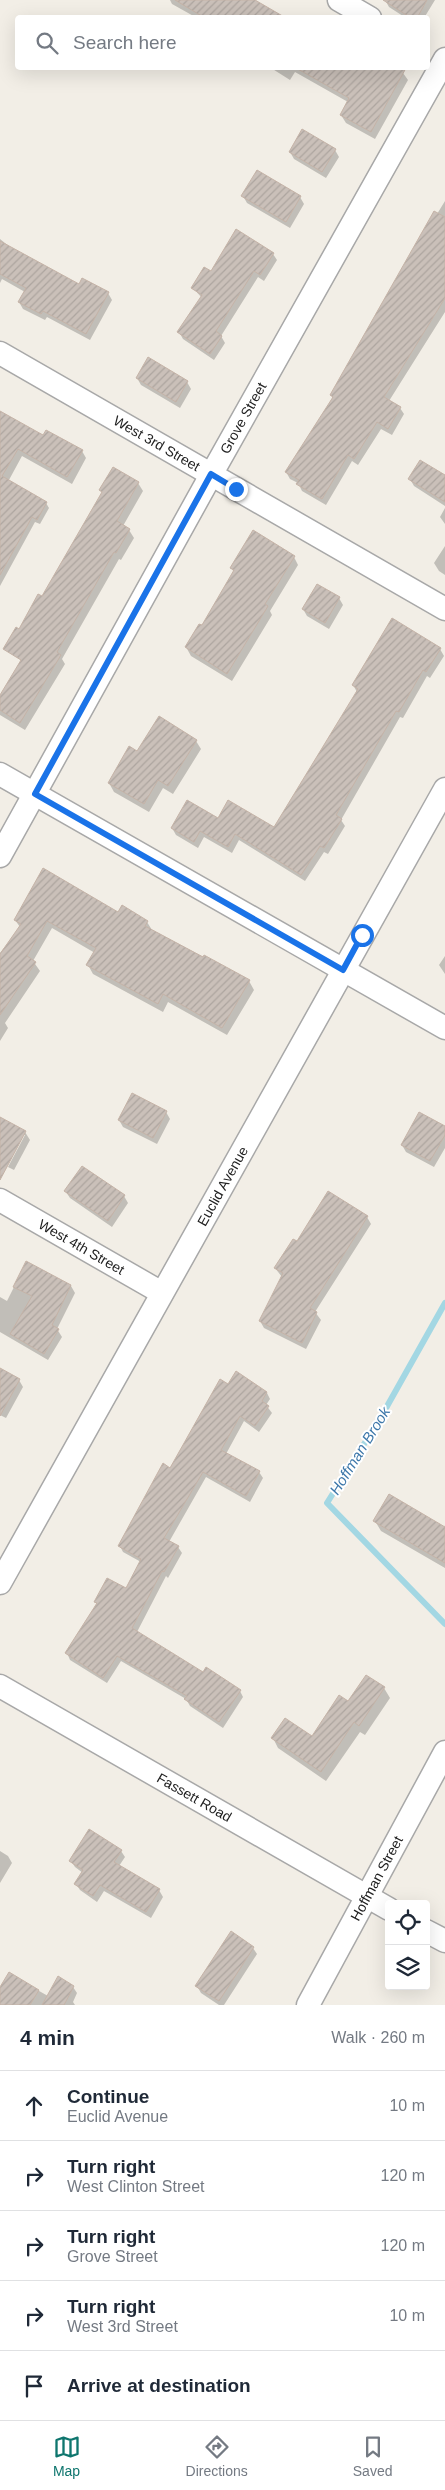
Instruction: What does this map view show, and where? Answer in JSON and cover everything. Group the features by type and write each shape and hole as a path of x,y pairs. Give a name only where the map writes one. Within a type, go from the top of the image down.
{"street":[{"path":"339,0 365,15"},
{"path":"430,51 445,60"},
{"name":"Grove Street","path":"0,856 211,474 445,60"},
{"name":"West 3rd Street","path":"0,353 445,609"},
{"path":"0,774 445,1028"},
{"name":"Euclid Avenue","path":"0,1582 445,789"},
{"name":"West 4th Street","path":"0,1200 162,1293"},
{"name":"Fassett Road","path":"0,1686 385,1907"},
{"name":"Hoffman Street","path":"308,2005 368,1898 445,1752"},
{"path":"430,1933 445,1941"}],"building":[{"path":"175,0 255,0 281,15 200,15"},
{"path":"383,0 427,0 419,15 406,15"},
{"path":"300,70 405,70 371,132 340,115 349,98"},
{"path":"302,129 336,149 322,172 289,152"},
{"path":"257,170 301,196 286,222 241,196"},
{"path":"434,211 445,217 445,298 384,397 401,407 388,429 377,422 354,459 348,455 322,499 296,484 299,480 285,472 333,397 330,395"},
{"path":"236,229 274,253 260,275 254,271 216,331 222,336 210,354 177,332 202,295 191,288 204,267 211,271"},
{"path":"0,241 79,284 82,278 109,292 86,334 43,311 41,314 18,302 26,288 0,274"},
{"path":"148,357 188,381 176,402 136,378"},
{"path":"0,411 43,435 46,430 83,450 67,477 18,449 2,476 47,502 37,520 32,517 0,575"},
{"path":"420,460 445,475 445,502 408,479"},
{"path":"113,467 139,482 117,521 130,529 116,553 114,552 57,652 61,655 20,723 0,710 0,695 21,660 3,649 16,627 19,629 38,594 42,596 102,492 99,490"},
{"path":"253,530 295,556 265,604 268,606 227,674 185,647 199,624 202,625 234,570 230,568"},
{"path":"317,584 340,597 325,623 302,609"},
{"path":"392,618 441,648 426,672 423,670 399,712 396,711 336,815 342,819 324,848 320,846 301,875 235,834 228,847 200,831 194,842 171,828 187,800 218,818 228,800 274,827 358,689 352,685"},
{"path":"159,716 197,740 168,786 158,780 144,804 108,783 129,746 137,751"},
{"path":"43,868 118,912 122,905 148,921 145,926 250,980 222,1028 163,994 158,1004 86,965 96,948 47,921 27,956 36,962 0,1015 0,954 21,924 14,920"},
{"path":"132,1093 167,1111 153,1138 118,1120"},
{"path":"419,1112 445,1126 445,1135 430,1161 401,1145"},
{"path":"0,1117 26,1131 0,1180"},
{"path":"82,1166 125,1195 108,1221 64,1191"},
{"path":"328,1191 368,1216 310,1308 317,1312 302,1343 259,1321 283,1273 274,1268 293,1239 297,1241"},
{"path":"26,1261 71,1285 52,1325 59,1329 44,1354 10,1334 32,1296 13,1287"},
{"path":"0,1368 20,1379 0,1416"},
{"path":"236,1371 267,1392 262,1401 269,1406 255,1426 240,1416 221,1450 260,1471 246,1496 203,1472 164,1538 179,1546 164,1572 162,1571 132,1628 203,1672 206,1667 241,1690 219,1722 184,1699 187,1696 117,1656 103,1678 65,1653 97,1603 94,1602 107,1578 126,1588 141,1559 118,1546 163,1463 170,1468 220,1379 228,1384"},
{"path":"389,1494 445,1527 445,1563 373,1521"},
{"path":"366,1675 385,1687 359,1726 354,1722 321,1772 271,1738 285,1718 312,1736 339,1695 348,1701"},
{"path":"89,1829 122,1850 114,1862 160,1889 146,1912 100,1885 93,1896 74,1884 83,1870 69,1861"},
{"path":"231,1931 254,1947 219,2001 195,1986"},
{"path":"9,1972 39,1990 30,2005 0,2005 0,1987"},
{"path":"58,1976 74,1986 64,2005 42,2005"}],"waterway":[{"name":"Hoffman Brook","path":"445,1303 381,1417 327,1503 445,1624"}],"route":[{"path":"236,489 211,474 35,794 343,970 362,935"}]}
